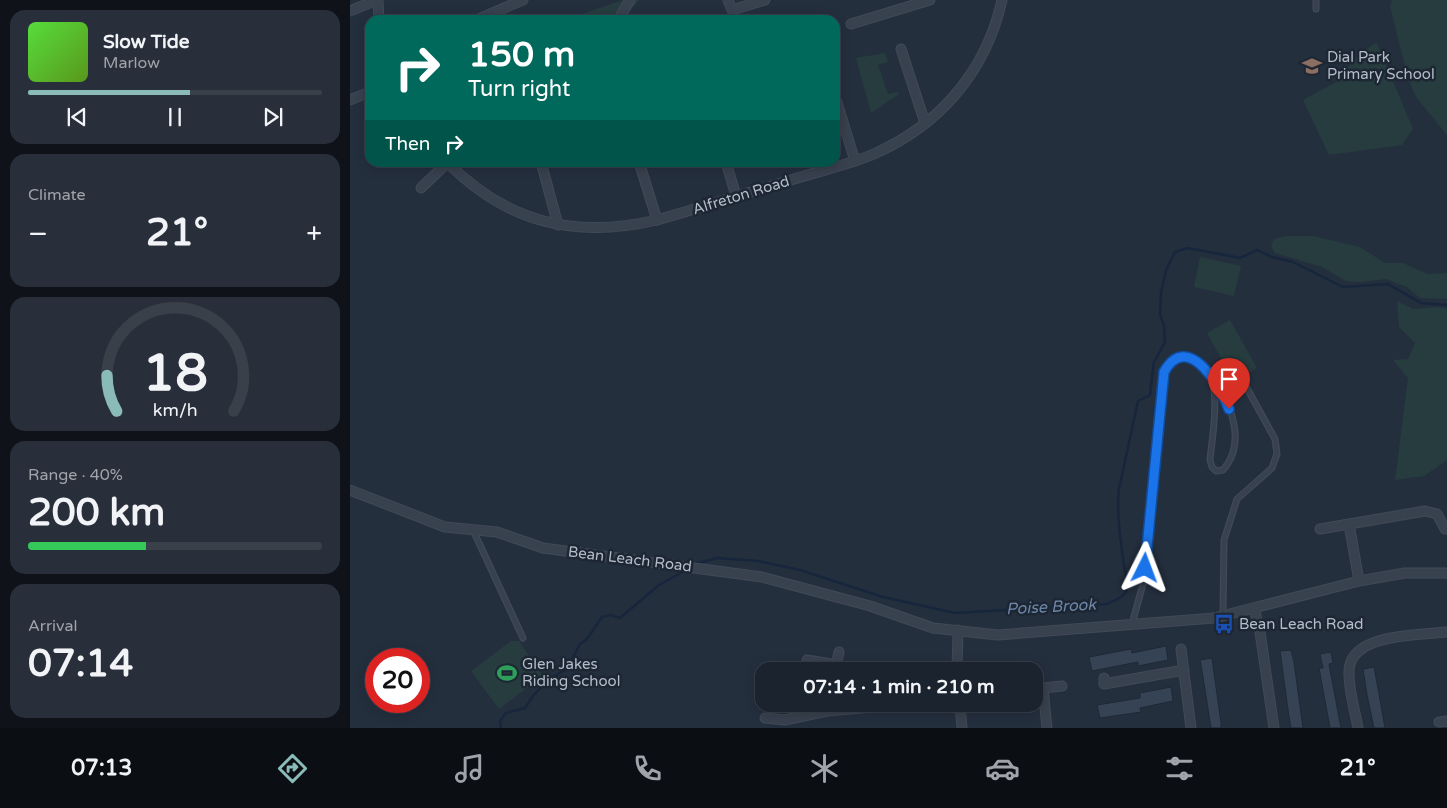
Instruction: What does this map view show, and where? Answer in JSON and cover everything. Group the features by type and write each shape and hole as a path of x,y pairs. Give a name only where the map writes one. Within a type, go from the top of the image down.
{"street":[{"path":"350,11 378,0 379,15"},
{"path":"488,15 523,0"},
{"path":"626,15 630,0"},
{"path":"728,0 732,10 765,0"},
{"path":"851,24 930,0"},
{"name":"Alfreton Road","path":"840,164 890,146 925,123 956,95 977,66 993,34 1002,0"},
{"path":"901,49 925,123"},
{"path":"350,100 365,94"},
{"path":"840,113 854,160"},
{"path":"420,188 443,167"},
{"name":"Alfreton Road","path":"451,167 466,182 510,209 558,225 588,229 625,228 657,220 831,167"},
{"path":"541,167 558,225"},
{"path":"641,167 657,220"},
{"path":"727,167 736,196"},
{"name":"Bean Leach Road","path":"350,490 394,505 431,523 497,532 543,548 710,570 794,584 941,628 998,635 1131,626 1223,616 1359,581 1405,573 1447,573"},
{"path":"1320,529 1432,511 1440,517 1443,529"},
{"path":"1349,524 1359,581"},
{"path":"1254,608 1260,632 1274,728"},
{"path":"957,662 958,630"},
{"path":"1358,728 1349,672 1353,656 1374,642 1447,632"},
{"path":"1181,649 1192,728"},
{"path":"838,662 840,652"},
{"path":"807,660 814,662"},
{"path":"1104,684 1184,670"},
{"path":"1043,688 1062,686"},
{"path":"1043,710 1047,728"},
{"path":"765,718 785,720 811,712"},
{"path":"961,712 962,728"}],"lane":[{"path":"1316,0 1316,9"},
{"path":"1131,626 1143,584 1164,372 1169,363 1179,358 1191,358 1199,361 1207,370 1215,384 1229,409 1236,444 1234,454 1223,470 1216,471 1212,467 1210,460 1215,384"},
{"path":"1223,616 1224,540 1237,499 1272,468 1277,454 1274,439 1243,381"},
{"path":"472,529 523,638"}],"green space":[{"path":"623,0 639,0 622,15 586,15 585,13"},
{"path":"1392,0 1447,0 1447,135 1416,97 1408,79 1390,6"},
{"path":"1377,43 1413,129 1402,145 1329,155 1303,100 1340,80 1346,69 1356,58 1366,49"},
{"path":"885,53 888,62 878,65 888,94 897,92 899,94 871,113 856,58"},
{"path":"1287,236 1313,236 1360,247 1385,263 1403,263 1427,274 1447,273 1447,299 1420,298 1407,287 1386,279 1361,282 1346,281 1322,267 1275,253 1271,246 1274,239"},
{"path":"1200,257 1241,266 1234,296 1194,287"},
{"path":"1397,301 1413,309 1438,307 1447,309 1447,460 1424,476 1395,480 1408,378 1393,360 1408,359 1415,343 1399,327"},
{"path":"1230,320 1257,368 1234,381 1207,333"},
{"name":"Glen Jakes Riding School","path":"511,641 519,641 543,676 499,709 471,671"}],"building":[{"path":"1166,646 1168,660 1138,666 1138,662 1092,671 1089,657 1131,649 1132,653"},
{"path":"1291,650 1303,728 1291,728 1289,717 1280,651"},
{"path":"1331,652 1333,663 1329,664 1341,728 1330,728 1319,668 1323,668 1320,654"},
{"path":"1212,658 1221,728 1211,728 1200,660"},
{"path":"1374,667 1385,728 1374,728 1367,695 1363,669"},
{"path":"1171,687 1173,701 1140,708 1141,712 1100,718 1097,705 1140,698 1140,693"}],"waterway":[{"name":"Poise Brook","path":"695,564 717,558 758,561 800,570 883,597 955,613 1107,604 1123,596 1127,588 1119,528 1119,489 1138,401 1150,395 1154,362 1165,342 1164,326 1160,314 1161,293 1166,270 1175,252 1188,248 1240,258 1257,250 1272,257 1293,262 1343,287 1388,284 1421,303 1447,305"},
{"name":"Poise Brook","path":"501,728 500,721 506,713 525,708 549,679 567,669 580,644 587,639 602,617 611,615 620,618 659,585 686,570"}],"place":[{"name":"Dial Park Primary School","path":"1312,66"},
{"name":"Bean Leach Road","path":"1224,624"},
{"name":"Glen Jakes Riding School","path":"507,673"}],"route":[{"path":"1145,568 1146,542 1164,372 1169,363 1179,358 1191,358 1199,361 1221,392 1229,409"}]}
